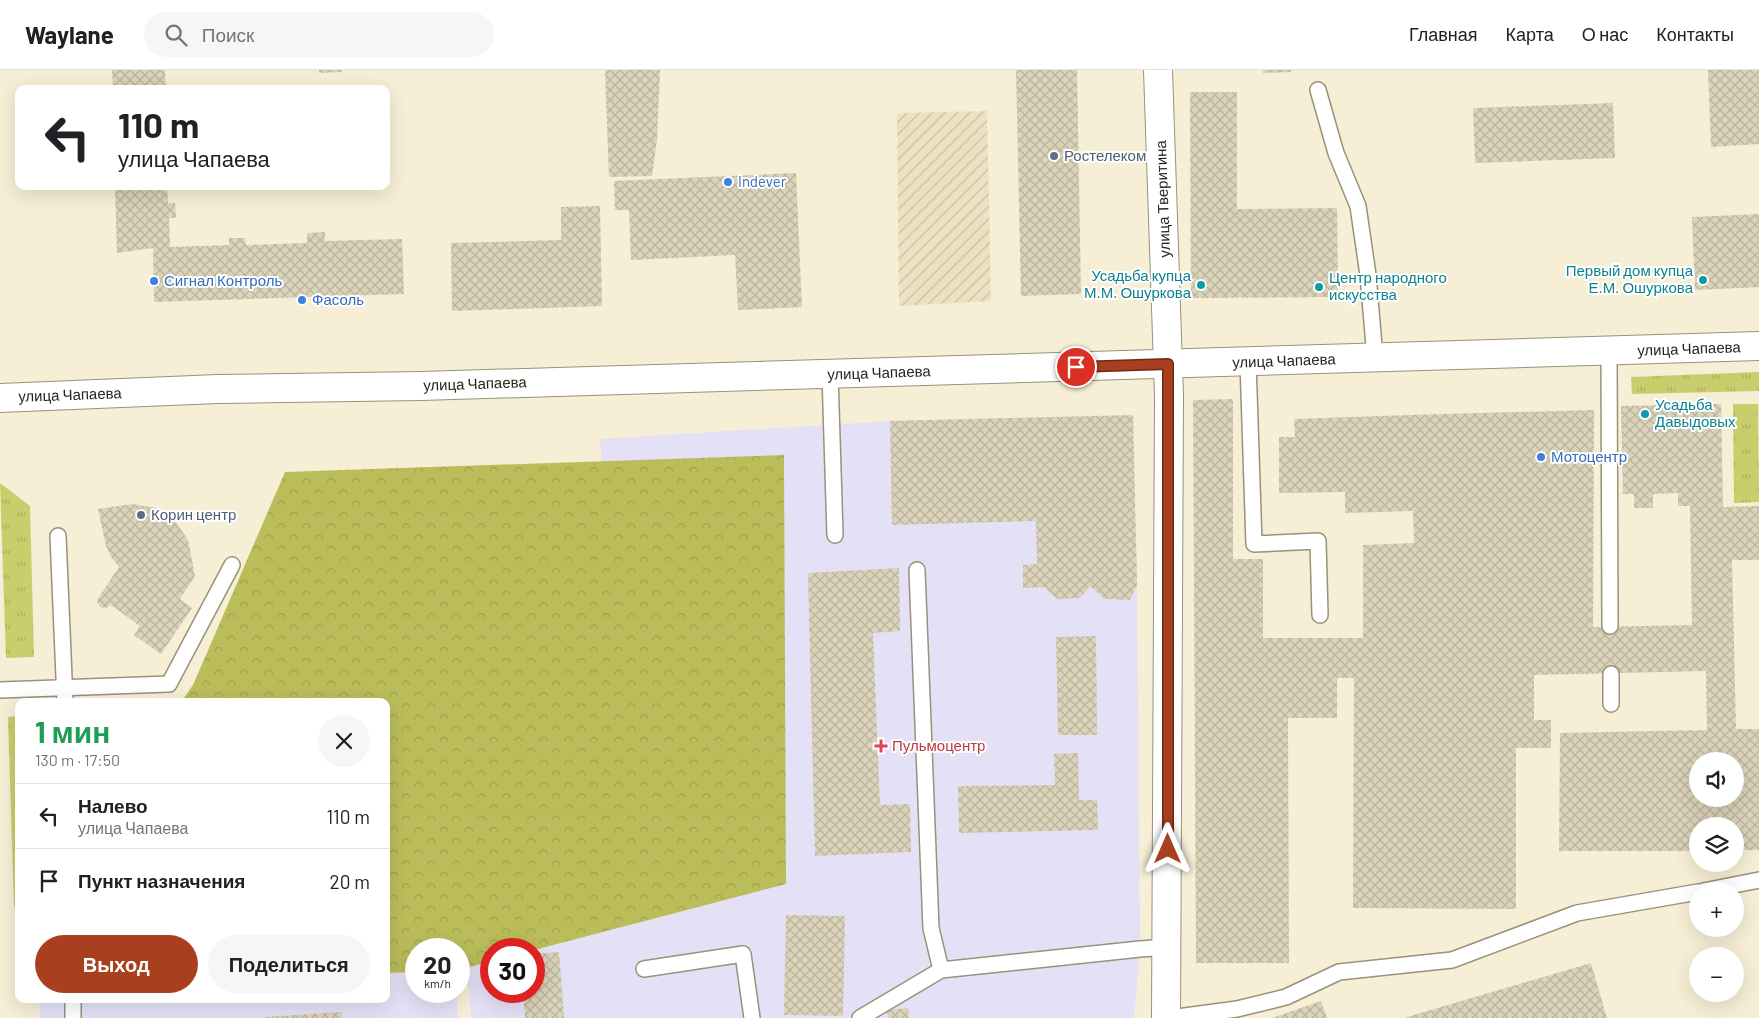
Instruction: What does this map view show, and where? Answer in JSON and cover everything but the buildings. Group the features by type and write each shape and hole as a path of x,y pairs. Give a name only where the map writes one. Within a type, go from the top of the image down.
{"main road":[{"name":"улица Тверитина","path":"1158,70 1168,364 1168,1018"},
{"name":"улица Чапаева","path":"0,398 218,389 421,386 1759,346"}],"lane":[{"path":"1318,90 1336,153 1358,206 1368,275 1375,358"},
{"path":"1609,351 1610,626"},
{"path":"1248,362 1254,544 1318,542 1320,615"},
{"path":"830,374 835,535"},
{"path":"58,536 65,694"},
{"path":"0,690 65,694 169,684 232,565"},
{"path":"917,570 931,928 941,970"},
{"path":"1611,674 1611,704"},
{"path":"1744,883 1759,880"},
{"path":"1168,1018 1236,1009 1286,997 1339,972 1452,960 1577,913 1689,894"},
{"path":"860,1018 941,970 1140,948 1168,947"},
{"path":"644,970 743,954 752,1018"},
{"path":"73,1003 73,1018"}],"shaded area":[{"path":"987,111 991,301 899,306 897,113"},
{"name":"Пульмоцентр","path":"1133,415 1137,585 1140,949 1134,1018 471,1018 470,938 465,938 464,931 636,907 600,439 890,421"},
{"path":"405,972 405,1003 457,1003 458,1018 40,1018 40,1003 390,1003 390,973"}],"green space":[{"path":"1759,372 1759,391 1632,394 1631,377"},
{"path":"1733,404 1758,404 1759,502 1734,503"},
{"path":"784,455 786,884 545,947 545,938 480,938 480,964 470,967 470,938 405,938 405,972 390,973 390,698 184,698 193,685 285,472"},
{"path":"0,483 30,506 34,657 6,658"},
{"path":"15,716 15,907 14,907 8,717"}],"place":[{"name":"Ростелеком","path":"1054,156"},
{"name":"Indever","path":"728,182"},
{"name":"Первый дом купца Е.М. Ошуркова","path":"1703,280"},
{"name":"Сигнал Контроль","path":"154,281"},
{"name":"Усадьба купца М.М. Ошуркова","path":"1201,285"},
{"name":"Центр народного искусства","path":"1319,287"},
{"name":"Фасоль","path":"302,300"},
{"name":"Усадьба Давыдовых","path":"1645,414"},
{"name":"Мотоцентр","path":"1541,457"},
{"name":"Корин центр","path":"141,515"},
{"name":"Пульмоцентр","path":"881,746"}],"route":[{"path":"1076,367 1168,364 1168,849"}]}
